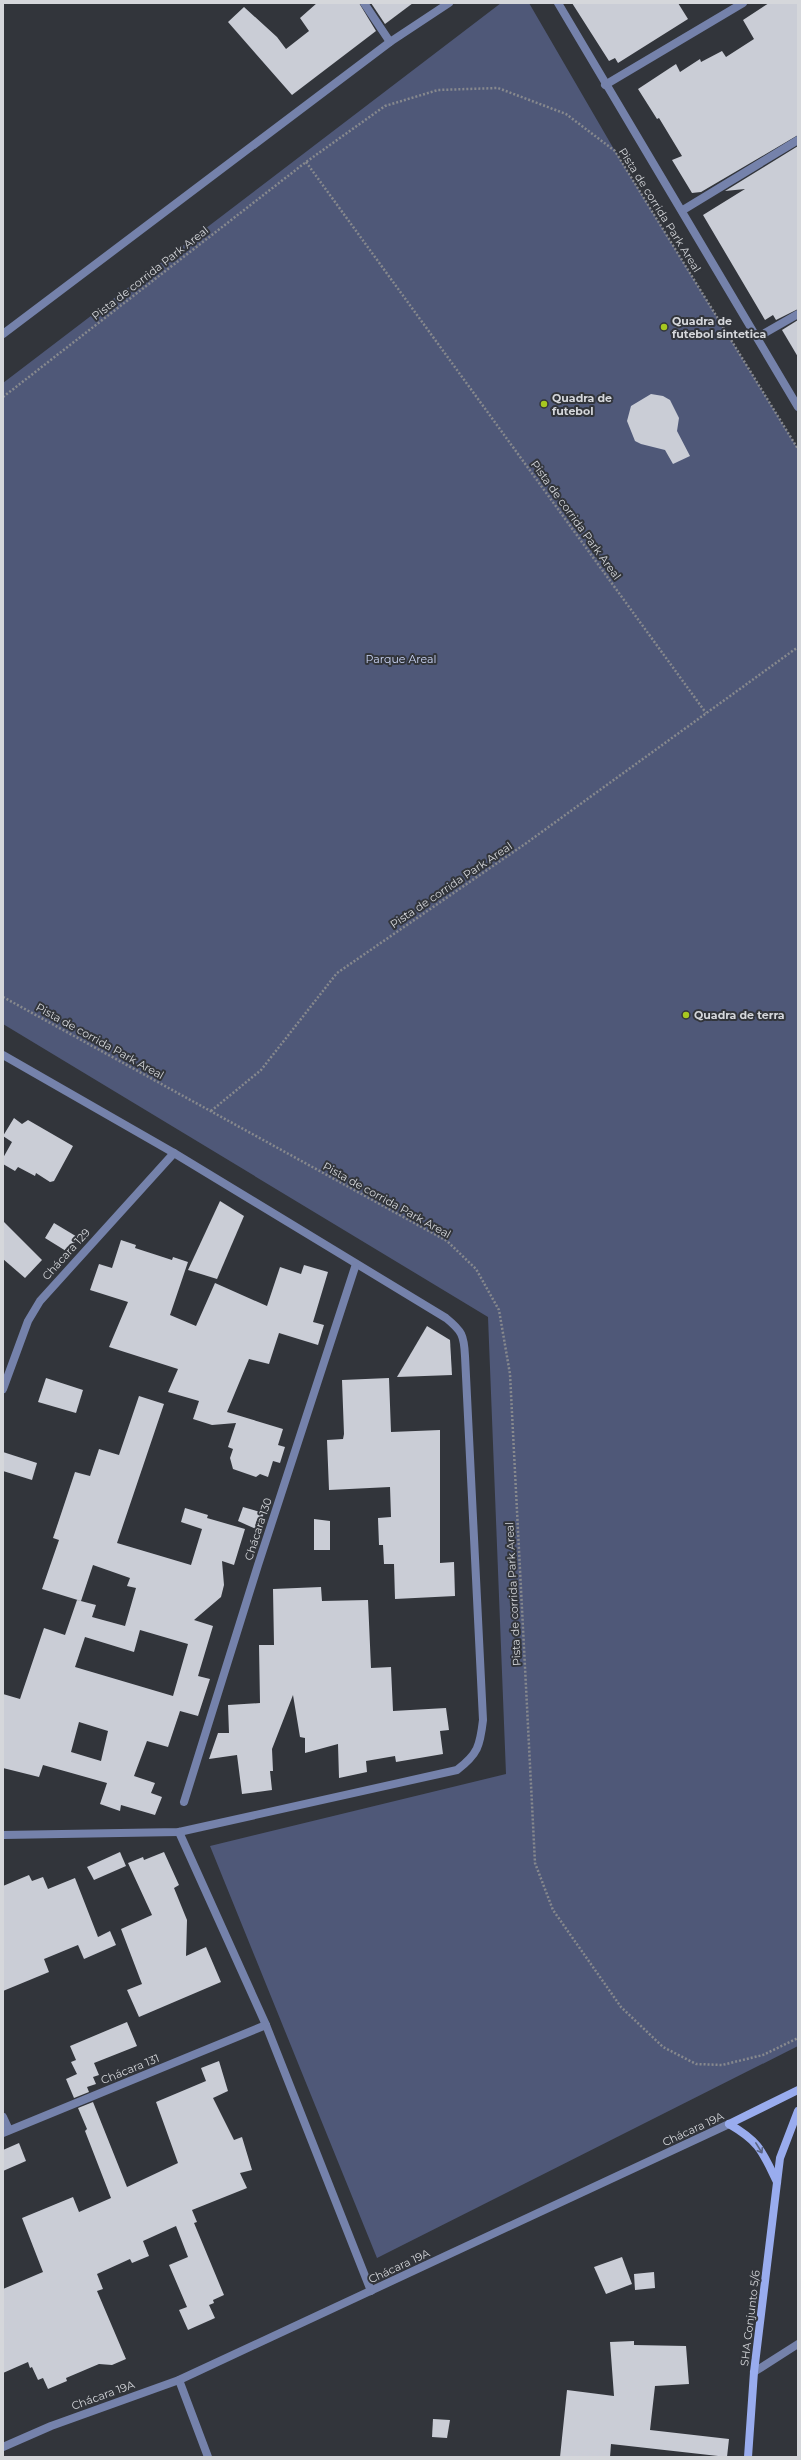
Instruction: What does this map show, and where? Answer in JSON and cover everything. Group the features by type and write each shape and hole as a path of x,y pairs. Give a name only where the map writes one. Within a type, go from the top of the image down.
{"street":[{"path":"364,3 390,42"},
{"path":"3,334 390,42 449,3"},
{"path":"558,3 605,85 683,210 798,407"},
{"path":"605,85 743,3"},
{"path":"683,210 798,140"},
{"path":"758,337 798,314"},
{"path":"3,1055 174,1152 446,1318 459,1328 464,1338 483,1720 480,1744 472,1759 457,1770 179,1832 3,1835"},
{"name":"Chácara 129","path":"3,1389 28,1321 40,1301 174,1152"},
{"name":"Chácara 130","path":"184,1802 258,1565 356,1264"},
{"path":"179,1832 266,2025 371,2291"},
{"name":"Chácara 131","path":"6,2132 266,2025"},
{"name":"Chácara 19A","path":"3,2447 51,2426 179,2380 729,2124 798,2090"},
{"name":"SHA Conjunto 5/6","path":"748,2457 754,2372 780,2158 798,2111"},
{"path":"3,2117 6,2132"},
{"path":"729,2124 750,2136 759,2146 777,2182"},
{"path":"754,2372 798,2344"},
{"path":"179,2380 208,2457"}],"path":[{"name":"Pista de corrida Park Areal","path":"3,397 306,162 385,106 438,90 498,88 566,114 615,151 798,449"},
{"name":"Pista de corrida Park Areal","path":"306,162 706,713"},
{"name":"Pista de corrida Park Areal","path":"210,1112 261,1070 337,973 525,844 798,647"},
{"name":"Pista de corrida Park Areal","path":"3,997 447,1241 476,1270 499,1310 510,1374 535,1863 552,1910 621,2007 663,2047 696,2064 722,2065 763,2056 798,2038"}],"green space":[{"name":"Parque Areal","path":"501,3 529,3 615,151 798,449 798,2046 377,2258 210,1846 506,1774 488,1317 3,1024 3,383"}],"building":[{"path":"317,3 359,3 376,31 292,95 228,22 244,7 277,37 286,49 309,31 300,18"},
{"path":"371,3 413,3 385,24"},
{"path":"572,3 678,3 688,19 618,63 615,58 609,61"},
{"path":"769,3 798,3 798,135 701,192 692,193 672,160 682,156 659,118 657,119 638,89 676,64 680,72 700,59 701,62 722,51 726,57 754,39 743,20"},
{"path":"798,146 798,309 776,320 773,315 765,320 703,215 745,189 725,191"},
{"path":"798,320 798,357 782,330"},
{"path":"651,394 663,396 670,400 679,418 677,431 690,456 673,464 665,450 635,441 627,421 631,406"},
{"path":"14,1118 22,1124 28,1120 73,1146 54,1181 50,1182 36,1173 35,1176 18,1167 15,1171 3,1164 3,1158 12,1142 3,1136"},
{"path":"220,1201 244,1216 217,1279 188,1270"},
{"path":"3,1221 42,1260 25,1278 3,1259"},
{"path":"54,1223 79,1238 66,1251 45,1238"},
{"path":"121,1240 136,1245 135,1248 172,1260 173,1257 188,1262 170,1315 196,1326 215,1283 267,1306 280,1267 301,1274 304,1265 328,1272 313,1322 324,1325 318,1345 279,1333 269,1364 249,1359 227,1412 283,1429 278,1445 285,1447 280,1463 273,1461 268,1477 260,1474 256,1477 233,1469 230,1458 233,1449 228,1447 236,1423 212,1425 193,1419 199,1401 168,1392 178,1369 109,1347 128,1302 90,1290 99,1264 112,1268"},
{"path":"427,1326 450,1340 452,1375 397,1377"},
{"path":"46,1378 83,1390 76,1413 38,1402"},
{"path":"389,1378 391,1432 440,1430 440,1563 454,1562 455,1596 395,1599 394,1564 384,1564 383,1545 379,1545 378,1518 391,1517 390,1487 329,1490 327,1440 343,1439 344,1434 342,1380"},
{"path":"139,1396 164,1404 117,1543 191,1565 202,1529 181,1522 185,1508 208,1515 207,1518 245,1529 234,1565 222,1561 224,1585 221,1597 194,1620 213,1626 198,1676 210,1679 198,1716 180,1711 168,1747 147,1741 134,1776 155,1783 151,1793 162,1797 155,1815 121,1805 120,1811 100,1804 107,1783 43,1765 39,1777 3,1768 3,1694 20,1699 44,1628 65,1635 77,1600 96,1605 92,1617 125,1626 136,1588 127,1586 130,1578 93,1565 81,1601 42,1589 59,1540 53,1538 75,1472 90,1476 99,1449 119,1455","holes":["140,1630 188,1644 173,1696 75,1667 85,1637 134,1652","79,1722 108,1731 101,1761 71,1752"]},
{"path":"3,1452 37,1463 32,1480 3,1471"},
{"path":"243,1507 264,1513 258,1530 238,1521"},
{"path":"314,1519 330,1521 330,1550 314,1550"},
{"path":"321,1587 322,1601 368,1600 371,1668 391,1667 393,1711 446,1708 449,1730 440,1731 443,1754 396,1762 395,1756 366,1761 367,1772 339,1778 338,1744 305,1753 305,1738 300,1737 293,1695 272,1749 273,1771 270,1771 272,1790 242,1794 237,1755 209,1759 218,1733 229,1733 228,1705 260,1703 259,1645 274,1645 273,1589"},
{"path":"120,1852 126,1866 94,1880 87,1867"},
{"path":"164,1852 179,1885 174,1888 187,1920 186,1956 206,1947 221,1982 139,2017 127,1990 142,1984 121,1929 152,1915 128,1863 143,1857 144,1860"},
{"path":"29,1875 32,1881 43,1877 48,1889 75,1878 98,1937 110,1931 116,1945 84,1959 78,1945 44,1959 49,1972 3,1991 3,1886"},
{"path":"127,2022 137,2046 94,2063 99,2075 93,2077 96,2084 87,2087 89,2092 74,2098 66,2079 77,2074 71,2062 76,2060 70,2046"},
{"path":"219,2061 228,2091 213,2098 234,2140 242,2137 252,2170 240,2173 247,2188 192,2210 197,2222 194,2223 224,2295 213,2300 214,2303 209,2305 215,2318 188,2330 179,2310 187,2307 169,2265 188,2257 176,2226 143,2241 149,2256 132,2263 130,2259 97,2274 103,2289 97,2291 126,2359 112,2365 99,2364 66,2378 67,2381 48,2389 43,2378 38,2380 28,2362 3,2373 3,2289 43,2272 22,2218 73,2197 79,2212 111,2198 85,2131 87,2129 78,2108 93,2102 127,2187 178,2163 156,2102 206,2081 201,2068"},
{"path":"19,2143 26,2161 3,2171 3,2150"},
{"path":"622,2257 632,2284 606,2294 594,2267"},
{"path":"654,2272 655,2288 635,2290 634,2274"},
{"path":"634,2341 634,2345 686,2346 689,2384 655,2386 650,2430 729,2439 727,2457 611,2444 610,2457 560,2457 567,2390 614,2396 610,2342"},
{"path":"433,2419 450,2420 447,2438 432,2437"}],"place":[{"name":"Quadra de futebol sintetica","path":"664,327"},
{"name":"Quadra de futebol","path":"544,404"},
{"name":"Quadra de terra","path":"686,1015"}]}
